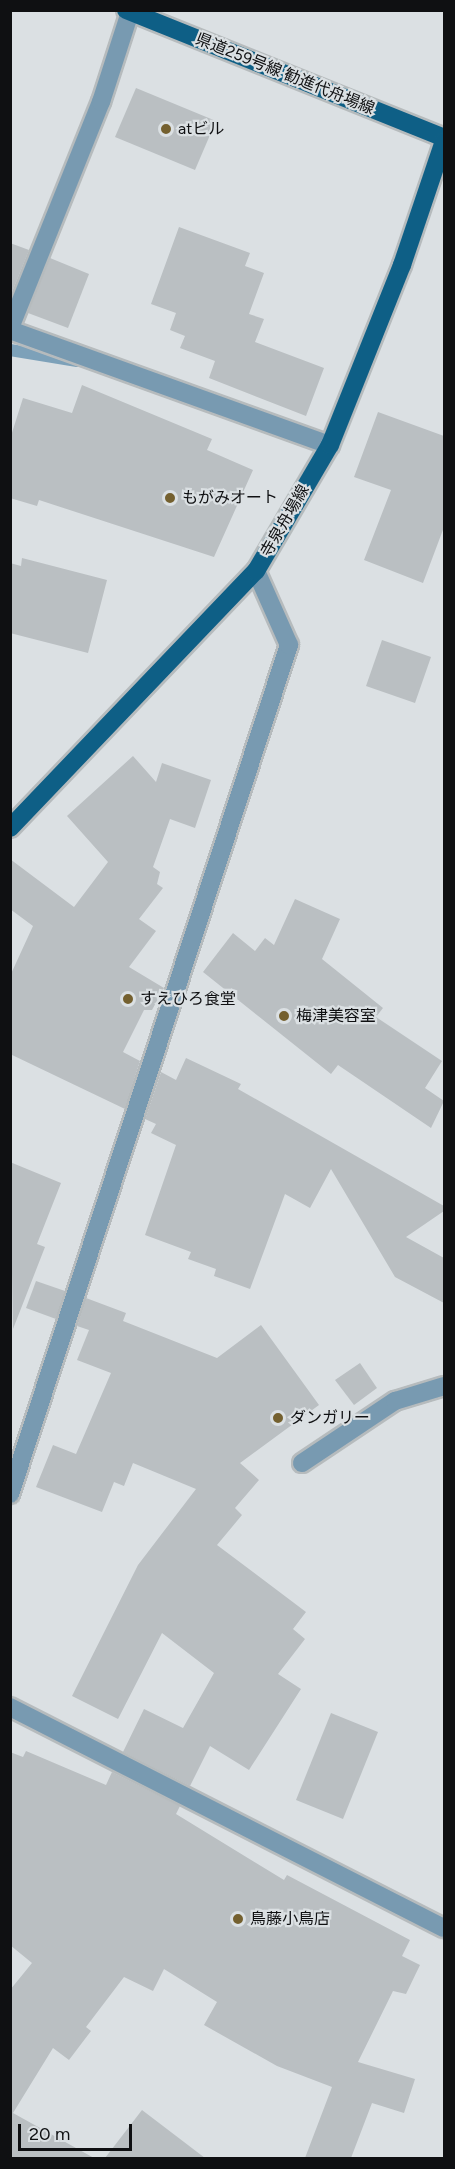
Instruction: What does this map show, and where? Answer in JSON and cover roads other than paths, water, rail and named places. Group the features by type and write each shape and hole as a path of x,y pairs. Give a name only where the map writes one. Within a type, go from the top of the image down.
{"main road":[{"name":"県道259号線 勧進代舟場線","path":"128,11 444,139"},
{"name":"寺泉舟場線","path":"10,828 256,571 330,445 402,265 444,139"}],"street":[{"path":"128,11 101,102 10,329 330,445"},
{"path":"10,1494 289,645 256,571"},
{"path":"302,1463 395,1401 444,1386"},
{"path":"10,1707 444,1928"}],"waterway":[{"path":"10,350 77,361"}],"place":[{"name":"atビル","path":"166,129"},
{"name":"もがみオート","path":"170,498"},
{"name":"すえひろ食堂","path":"128,999"},
{"name":"梅津美容室","path":"284,1016"},
{"name":"ダンガリー","path":"278,1418"},
{"name":"鳥藤小鳥店","path":"238,1919"}]}
